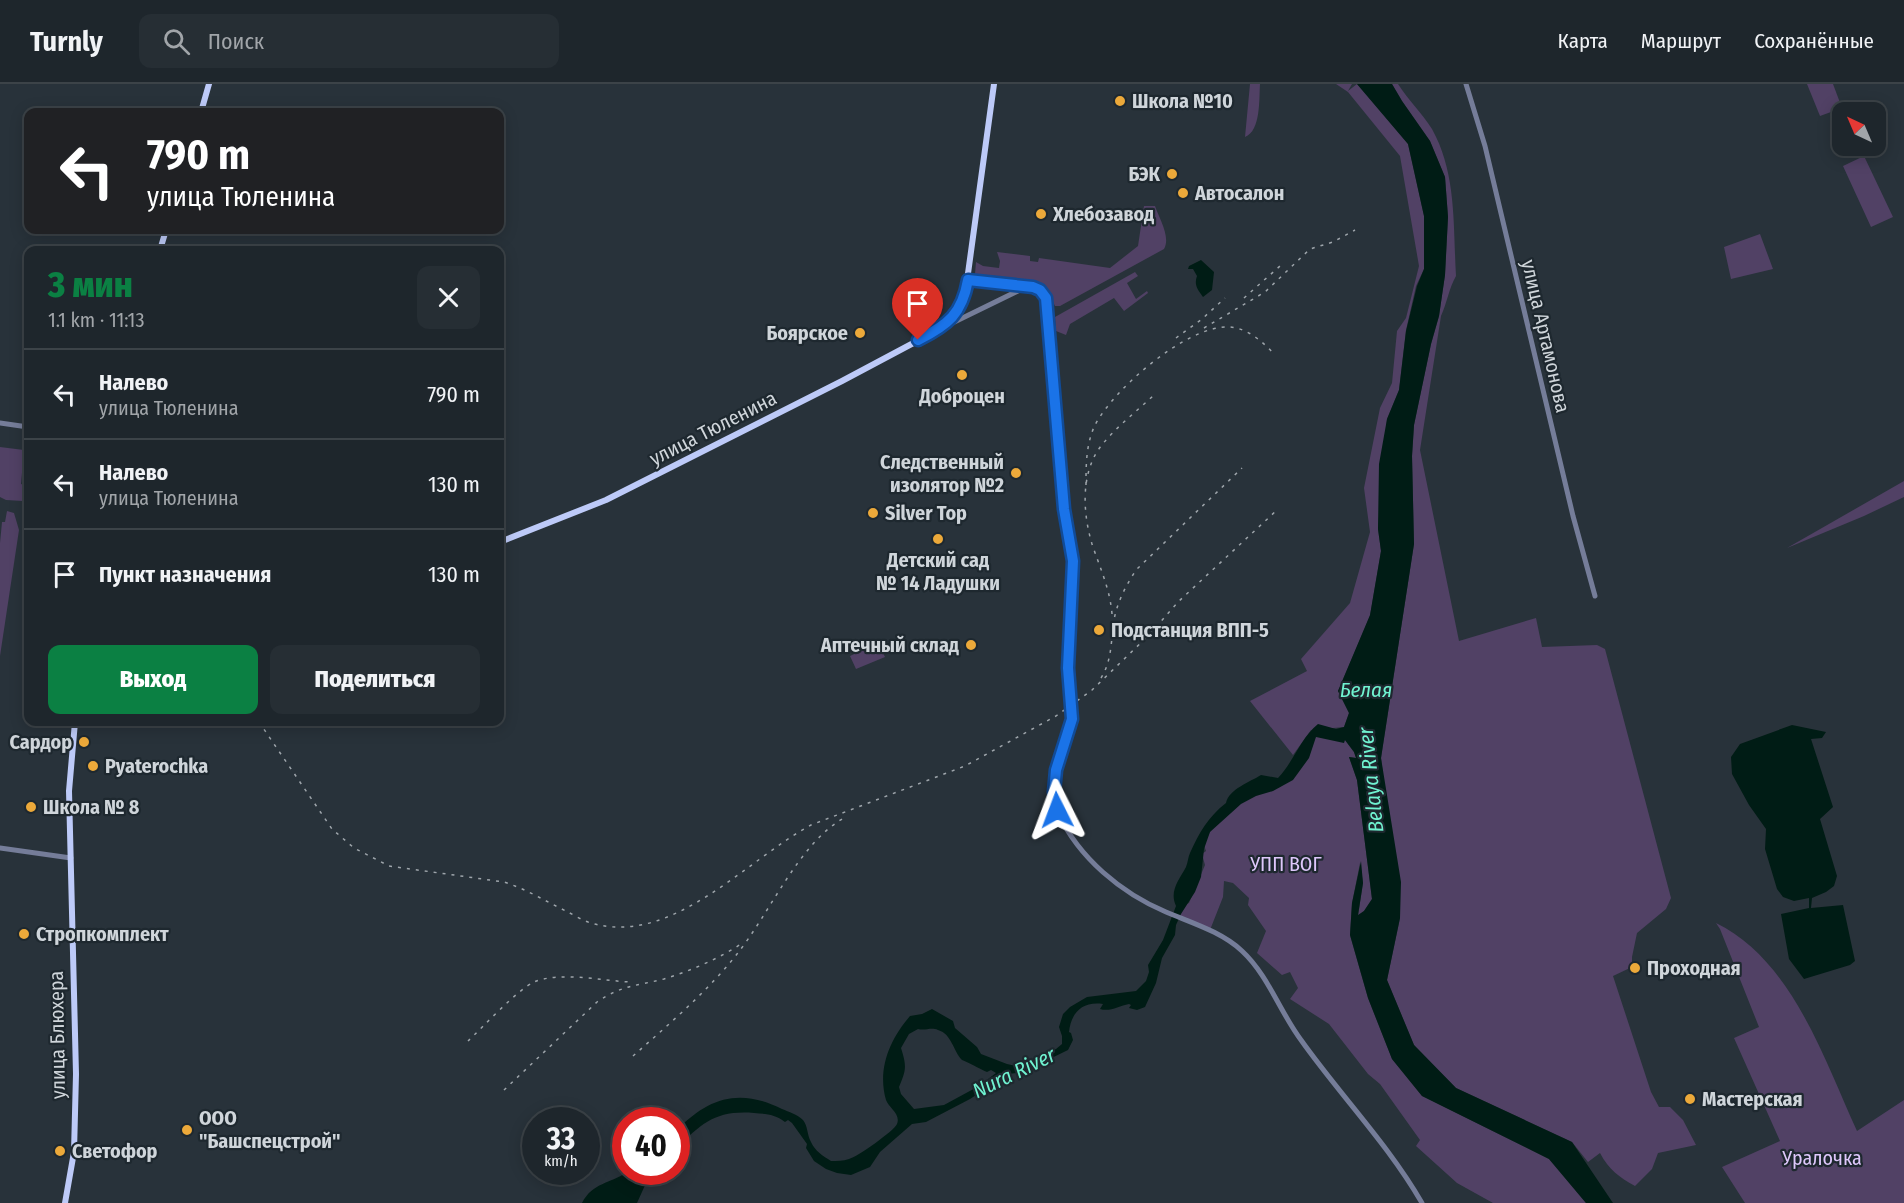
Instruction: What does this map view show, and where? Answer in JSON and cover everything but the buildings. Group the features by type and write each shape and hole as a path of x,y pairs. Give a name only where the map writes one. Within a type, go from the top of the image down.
{"main road":[{"path":"202,108 209,84"},
{"name":"улица Тюленина","path":"504,540 606,500 822,391 936,331 950,320 960,308 968,280 993,84"},
{"name":"улица Блюхера","path":"65,1203 74,1152 76,1074 69,791 75,726"}],"street":[{"name":"улица Артамонова","path":"1466,84 1493,180 1537,368 1595,596"},
{"path":"968,280 1028,286 1040,290 1047,302 1064,509 1073,561 1068,668 1072,719 1056,770 1054,792 1057,810 1065,827 1087,857 1102,872 1130,893 1224,939 1244,952 1261,974 1299,1038 1388,1151 1422,1203"},
{"name":"улица Тюленина","path":"936,331 1028,286"},
{"path":"960,308 964,312 975,312"},
{"path":"0,423 24,426"},
{"path":"0,848 71,858"}],"green space":[{"path":"1250,84 1260,84 1259,106 1257,122 1250,134 1245,137"},
{"path":"1336,84 1352,84 1348,91 1357,84 1408,144 1424,216 1424,269 1416,286 1406,330 1399,390 1387,419 1378,529 1381,551 1370,616 1338,691 1349,713 1344,727 1311,730 1293,755 1250,701 1307,671 1301,659 1350,603 1370,532 1364,488 1380,408 1392,383 1397,331 1406,318 1419,266 1400,156 1348,92"},
{"path":"1392,84 1398,84 1432,129 1440,146 1450,182 1456,276 1441,316 1420,450 1459,641 1536,618 1542,647 1597,645 1605,649 1671,898 1666,909 1637,933 1632,967 1613,976 1651,1092 1659,1107 1670,1107 1683,1120 1696,1145 1658,1153 1652,1169 1635,1186 1615,1172 1600,1153 1588,1162 1572,1142 1456,1088 1414,1045 1387,980 1400,918 1381,758 1414,544 1412,456 1414,425 1439,316 1445,275 1448,217 1445,177 1430,141"},
{"path":"1807,84 1833,84 1840,102 1832,102 1832,112 1820,116"},
{"path":"1864,156 1893,217 1871,227 1843,166"},
{"path":"1144,206 1155,206 1165,233 1164,249 1060,306 1055,306 1047,290 1042,286 980,277 975,274 976,262 983,266 999,268 1000,261 997,252 1030,256 1030,261 1038,262 1039,258 1110,268 1138,246"},
{"path":"1760,234 1773,269 1731,279 1724,247"},
{"path":"1135,272 1138,276 1127,283 1136,299 1147,291 1148,293 1124,311 1114,298 1070,324 1066,335 1056,331 1055,317"},
{"path":"0,447 24,450 21,484 24,485 23,501 6,500 0,497"},
{"path":"1904,481 1904,497 1787,548"},
{"path":"7,511 14,513 19,530 0,656 0,543 2,522 5,522"},
{"path":"878,643 885,657 856,669 850,656"},
{"name":"УПП ВОГ","path":"1314,736 1345,740 1356,758 1349,757 1357,780 1372,899 1358,916 1363,883 1360,863 1352,903 1350,935 1368,998 1392,1059 1422,1096 1549,1159 1586,1203 1493,1203 1457,1183 1416,1146 1420,1140 1380,1084 1368,1074 1329,1024 1290,999 1298,988 1290,972 1282,975 1257,953 1266,931 1248,905 1249,898 1233,883 1224,881 1223,897 1210,930 1179,917 1184,905 1189,903 1205,865 1202,854 1206,851 1204,845 1212,827 1244,796 1280,787"},
{"name":"Уралочка","path":"1716,923 1743,940 1765,961 1785,986 1818,1043 1857,1131 1904,1100 1904,1203 1745,1203 1722,1167 1780,1141 1734,1038 1759,1027"}],"water":[{"name":"Белая","path":"1357,84 1392,84 1430,141 1445,177 1448,217 1445,275 1439,316 1414,425 1412,456 1414,544 1381,758 1401,882 1400,918 1387,980 1414,1045 1456,1088 1572,1142 1613,1203 1586,1203 1549,1159 1422,1096 1392,1059 1368,998 1350,935 1352,903 1361,861 1363,883 1358,915 1364,911 1372,899 1357,780 1349,757 1356,758 1345,740 1344,743 1316,737 1309,758 1293,780 1241,804 1210,832 1204,849 1201,877 1176,925 1175,935 1162,958 1156,983 1145,1007 1137,1010 1129,1008 1131,1005 1129,1004 1107,1010 1100,1009 1103,1004 1089,1004 1079,1010 1072,1019 1069,1032 1073,1040 1068,1050 1023,1072 1009,1074 970,1099 926,1122 912,1124 880,1152 870,1167 851,1175 826,1169 814,1161 806,1148 807,1144 792,1123 766,1114 741,1113 720,1116 702,1125 690,1136 690,1118 701,1110 726,1099 752,1099 798,1116 805,1122 815,1148 831,1161 853,1157 883,1138 897,1124 896,1114 886,1100 884,1066 891,1045 910,1016 932,1009 953,1021 955,1028 977,1047 981,1054 1016,1066 1056,1049 1062,1044 1059,1027 1063,1014 1070,1007 1087,997 1136,991 1146,981 1149,972 1148,965 1163,940 1176,906 1174,890 1197,839 1214,814 1241,786 1261,775 1278,778 1306,736 1318,724 1336,729 1344,727 1349,713 1338,691 1370,615 1381,551 1378,529 1379,464 1387,419 1399,390 1406,331 1417,286 1424,269 1424,216 1408,144","holes":["918,1029 933,1029 946,1035 962,1060 987,1072 991,1070 996,1073 979,1086 944,1105 914,1109 901,1094 899,1087 905,1068 901,1048 909,1034"]},
{"path":"1201,260 1214,272 1212,290 1203,297 1197,287 1197,276 1193,269 1188,269 1189,266"},
{"path":"1792,725 1826,732 1822,738 1811,739 1833,807 1820,819 1837,876 1834,886 1812,898 1811,908 1843,905 1855,961 1850,965 1804,979 1789,959 1781,914 1809,908 1809,898 1794,901 1783,897 1777,889 1765,849 1766,829 1749,805 1732,774 1731,757 1740,744"},
{"path":"612,1180 612,1185 645,1185 637,1203 582,1203 586,1196 597,1187"}],"railway":[{"path":"1204,328 1265,292 1310,249 1333,242 1355,230"},
{"path":"1244,298 1280,266"},
{"path":"1176,338 1225,298"},
{"path":"1086,485 1089,441 1094,427 1117,395 1152,362 1193,337 1212,329 1229,327 1249,333 1275,355"},
{"path":"1112,614 1107,587 1092,544 1087,520 1085,494 1089,468 1107,439 1154,395"},
{"path":"1101,678 1109,660 1118,604 1136,570 1242,468"},
{"path":"262,726 332,829 354,848 389,866 504,882 591,923 621,927 650,923 679,912 707,896 811,825 965,766 1056,716 1092,690 1149,635 1178,602 1277,510"},
{"path":"633,1056 687,1007 725,968 749,937 799,861 828,829 844,818"},
{"path":"504,1090 606,996 622,989 684,972 713,960 741,944"},
{"path":"468,1041 509,1001 534,982 556,977 631,982"}],"place":[{"name":"Школа №10","path":"1120,101"},
{"name":"БЭК","path":"1172,174"},
{"name":"Автосалон","path":"1183,193"},
{"name":"Хлебозавод","path":"1041,214"},
{"name":"Боярское","path":"860,333"},
{"name":"Доброцен","path":"962,375"},
{"name":"Следственный изолятор №2","path":"1016,473"},
{"name":"Silver Top","path":"873,513"},
{"name":"Детский сад № 14 Ладушки","path":"938,539"},
{"name":"Подстанция ВПП-5","path":"1099,630"},
{"name":"Аптечный склад","path":"971,645"},
{"name":"Сардор","path":"84,742"},
{"name":"Pyaterochka","path":"93,766"},
{"name":"Школа № 8","path":"31,807"},
{"name":"Стропкомплект","path":"24,934"},
{"name":"Проходная","path":"1635,968"},
{"name":"Мастерская","path":"1690,1099"},
{"name":"ООО \"Башспецстрой\"","path":"187,1130"},
{"name":"Светофор","path":"60,1151"}],"route":[{"path":"918,340 936,331 955,315 960,308 968,280 1033,287 1040,290 1046,298 1064,509 1073,561 1068,668 1072,719 1056,770 1054,792 1057,810"}],"water label":[{"name":"Belaya River","path":"1371,780"},
{"name":"Nura River","path":"1014,1073"}]}
